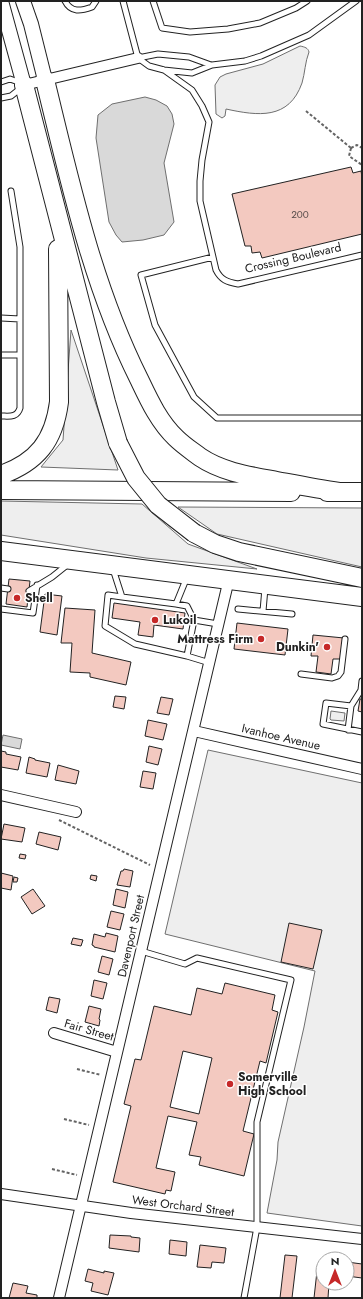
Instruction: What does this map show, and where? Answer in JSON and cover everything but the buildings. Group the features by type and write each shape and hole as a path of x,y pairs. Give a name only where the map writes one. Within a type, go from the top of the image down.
{"highway":[{"path":"44,80 79,217 95,272 123,348 158,416 175,438 200,457 224,470 339,492"},
{"path":"24,85 109,416 118,443 136,478 158,505 194,533 215,544 239,552 362,578"},
{"path":"1,475 17,469 30,460 41,449 51,435 57,419 59,402 59,276 57,214"},
{"path":"1,490 362,492"},
{"path":"1,551 74,559 362,597"}],"street":[{"path":"2,1 24,85"},
{"path":"23,1 31,24 44,80"},
{"name":"Crossing Boulevard","path":"24,85 138,58"},
{"name":"Davenport Street","path":"59,1298 229,579"},
{"name":"Ivanhoe Avenue","path":"194,731 362,769"},
{"path":"1,795 76,812"},
{"name":"Fair Street","path":"54,1033 117,1052"},
{"name":"West Orchard Street","path":"1,1194 80,1206 362,1239"}],"lane":[{"path":"65,1 67,6 71,9 79,11 92,7 96,1"},
{"path":"123,1 138,58"},
{"path":"154,1 162,28 190,32 228,29 260,24 296,8 307,1"},
{"name":"Crossing Boulevard","path":"138,58 149,66 164,70 192,73 212,65 245,61 268,53 309,35 356,1"},
{"name":"Crossing Boulevard","path":"138,58 158,54 189,57 212,65"},
{"name":"Crossing Boulevard","path":"164,70 192,90 202,106 208,122 202,160 200,201 216,270 224,280 238,284 362,255"},
{"path":"1,82 10,79 24,85 11,96 1,98"},
{"path":"1,416 14,416 18,414 20,410 20,247 11,191"},
{"path":"213,257 141,275 155,325 194,397 216,418 362,418"},
{"path":"1,318 20,319"},
{"path":"1,355 20,355"},
{"path":"28,591 52,577 74,559"},
{"path":"111,564 122,597"},
{"path":"176,604 188,574"},
{"path":"263,611 265,584"},
{"path":"1,609 33,613 38,585"},
{"path":"1,588 8,589"},
{"path":"187,656 194,620 187,606 108,596 105,626 135,644 210,663"},
{"path":"238,609 292,614"},
{"path":"194,620 219,624"},
{"path":"301,674 335,678 338,676 341,672 345,639"},
{"path":"348,730 351,706 360,690 362,681"},
{"path":"351,706 326,703 323,724 362,732"},
{"path":"141,951 185,964 197,958 292,980 257,1122 257,1227 244,1298"}],"path":[{"path":"306,110 351,148"},
{"path":"362,148 357,145 351,148 349,156 362,165"},
{"path":"58,819 150,864"},
{"path":"77,1069 102,1075"},
{"path":"64,1119 90,1125"},
{"path":"52,1169 79,1175"}],"shaded area":[{"path":"300,46 306,48 309,52 302,83 296,95 289,104 281,109 261,114 226,109 225,116 222,118 216,114 215,85 220,77 263,64"},
{"path":"145,97 156,100 167,106 172,114 174,124 164,163 174,222 164,235 143,240 122,242 116,235 109,222 96,138 98,115 112,104"},
{"path":"71,330 118,470 41,467 63,440"},
{"path":"1,501 142,504 188,544 257,569 146,558 1,535"},
{"path":"178,507 362,508 362,567 217,534"},
{"path":"331,711 345,713 344,721 331,720"},
{"path":"3,735 22,739 20,749 1,745"},
{"path":"208,750 362,783 362,1226 267,1213 277,1160 278,1142 315,971 165,934"}],"place":[{"name":"Shell","path":"17,598"},
{"name":"Lukoil","path":"155,620"},
{"name":"Mattress Firm","path":"261,639"},
{"name":"Dunkin'","path":"327,647"},
{"name":"Somerville High School","path":"230,1084"}]}
